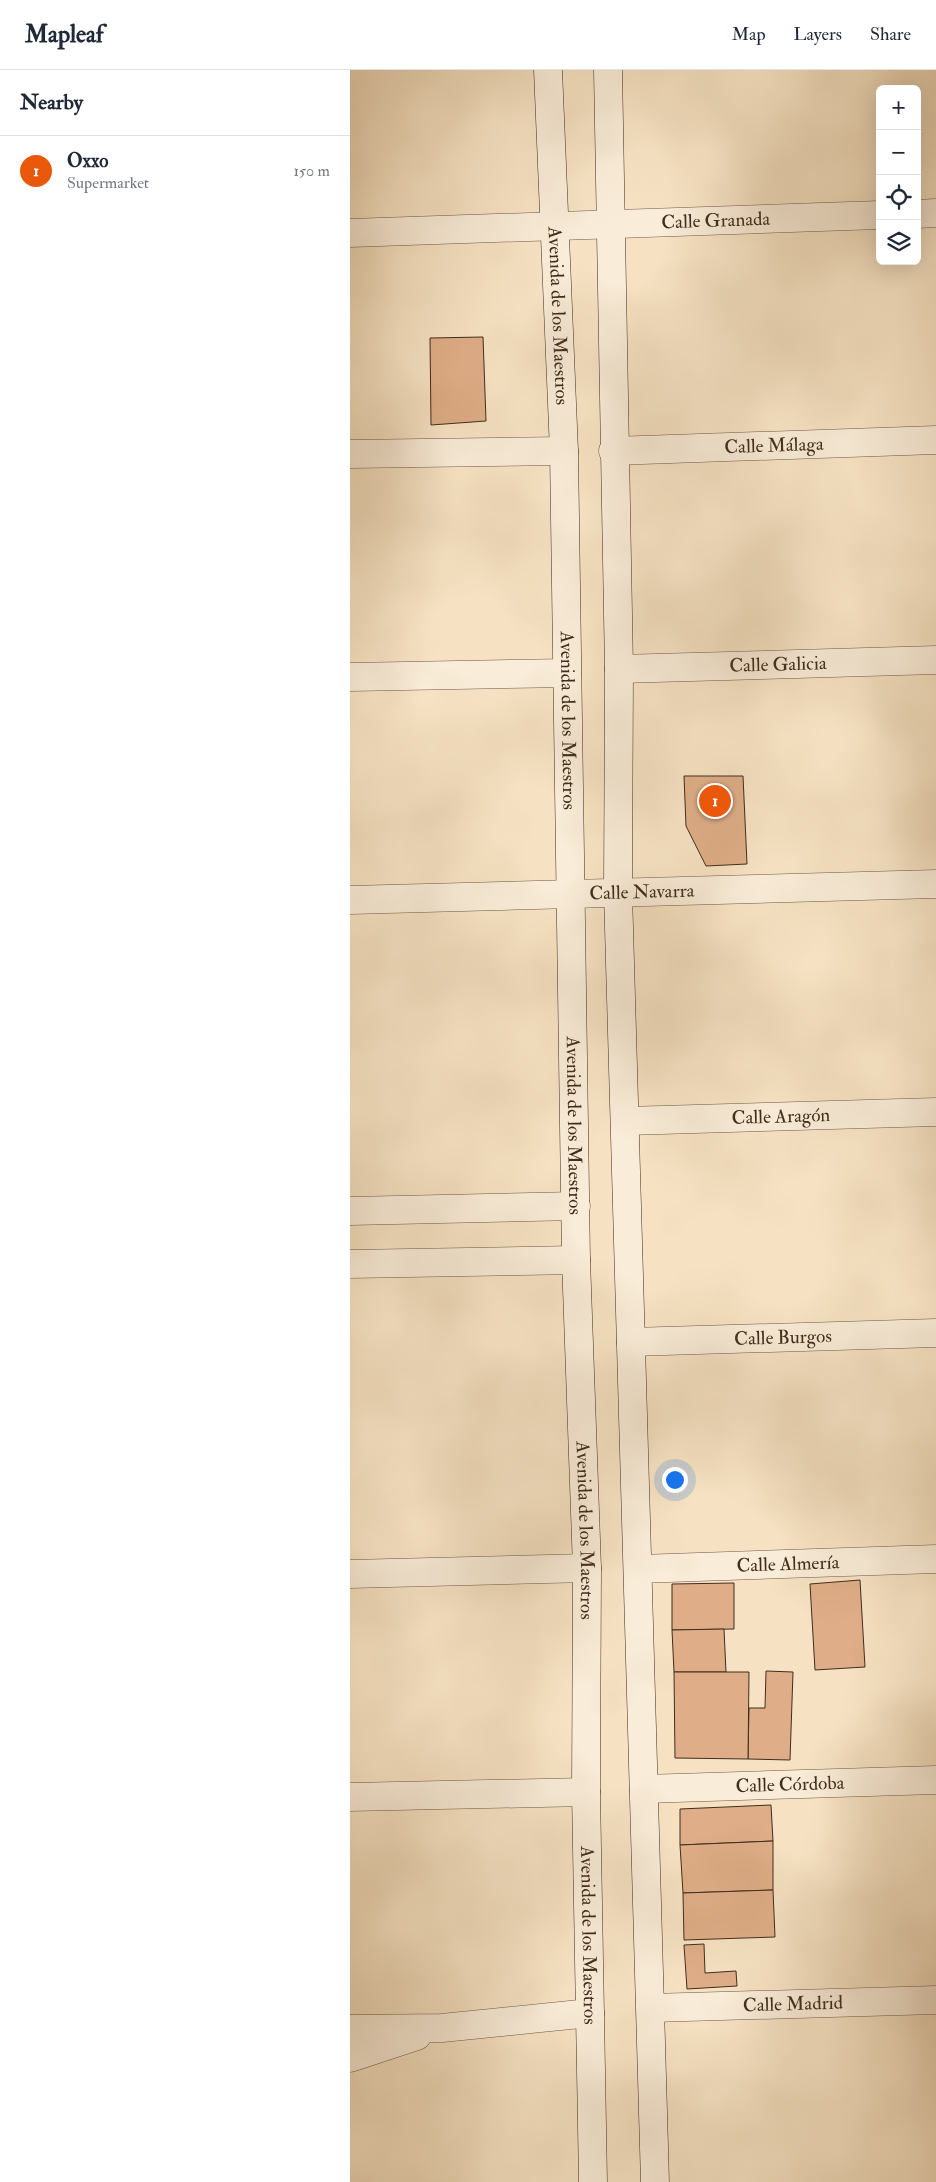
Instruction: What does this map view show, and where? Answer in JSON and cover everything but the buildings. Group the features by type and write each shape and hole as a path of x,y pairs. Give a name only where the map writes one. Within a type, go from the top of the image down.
{"street":[{"name":"Avenida de los Maestros","path":"548,70 564,450 576,1260 587,1568 586,1792 593,2182"},
{"path":"608,70 619,669 618,893 639,1569 655,2182"},
{"path":"921,214 936,213"},
{"name":"Calle Granada","path":"350,232 876,215"},
{"name":"Calle Málaga","path":"614,451 936,440"},
{"path":"350,454 564,450"},
{"name":"Calle Galicia","path":"619,669 936,660"},
{"path":"350,677 567,672"},
{"name":"Calle Navarra","path":"350,900 571,896 936,884"},
{"name":"Calle Aragón","path":"626,1121 936,1112"},
{"path":"350,1211 576,1206"},
{"path":"350,1264 576,1260"},
{"name":"Calle Burgos","path":"631,1342 936,1333"},
{"name":"Calle Almería","path":"639,1569 936,1559"},
{"path":"350,1574 587,1568"},
{"name":"Calle Córdoba","path":"644,1789 936,1780"},
{"path":"350,1797 586,1792"},
{"name":"Calle Madrid","path":"651,2008 936,2000"},
{"path":"350,2029 442,2028 590,2013"},
{"path":"350,2058 442,2028"}],"place":[{"name":"Oxxo","path":"715,801"}]}
